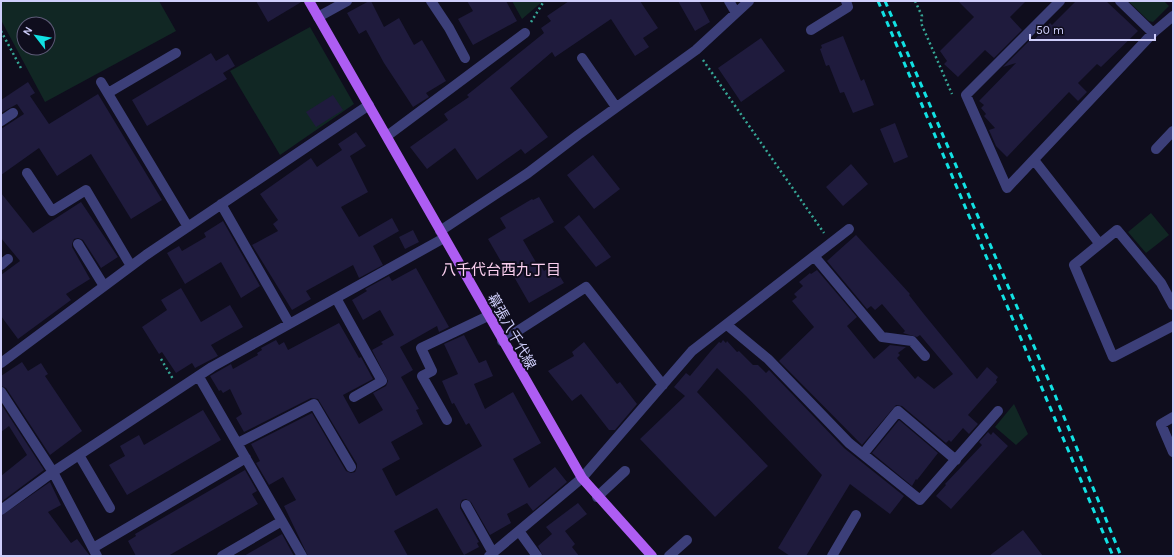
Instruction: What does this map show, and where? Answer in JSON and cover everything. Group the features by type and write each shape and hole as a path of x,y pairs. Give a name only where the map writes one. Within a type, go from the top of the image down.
{"main road":[{"name":"幕張八千代線","path":"309,1 388,136 502,341 582,478 597,497 652,556"}],"street":[{"path":"318,17 347,1"},
{"path":"431,1 449,28 465,58"},
{"path":"729,1 736,13"},
{"path":"1,510 53,472 212,367 336,298 442,234 696,50 749,1"},
{"path":"811,30 848,7 846,1"},
{"path":"1060,1 966,95 1007,188 1153,33 1173,16"},
{"path":"1120,1 1153,33"},
{"path":"388,136 525,33"},
{"path":"108,93 176,53"},
{"path":"582,58 616,107"},
{"path":"101,82 188,227"},
{"path":"1,362 130,266 369,105"},
{"path":"1,121 13,113"},
{"path":"1156,149 1173,131"},
{"path":"1034,160 1099,243"},
{"path":"27,173 52,211 86,190 130,266"},
{"path":"222,204 289,323"},
{"path":"466,505 491,554 582,478 692,351 849,229"},
{"path":"1173,305 1161,283 1117,230 1099,243 1074,265 1113,357 1173,326"},
{"path":"78,244 104,286"},
{"path":"814,256 882,337 912,341 925,356"},
{"path":"502,341 586,287 663,385"},
{"path":"336,298 382,381 354,397"},
{"path":"447,420 422,376 432,371 421,348 488,316"},
{"path":"727,325 768,359 849,443 920,500 998,411"},
{"path":"199,376 302,556"},
{"path":"1,392 53,472 95,552 246,458"},
{"path":"238,443 314,404 351,467"},
{"path":"863,454 898,410 956,460"},
{"path":"1173,417 1161,424 1173,452"},
{"path":"79,455 110,508"},
{"path":"597,497 625,471"},
{"path":"832,556 856,515"},
{"path":"222,556 282,521"},
{"path":"519,531 538,556"},
{"path":"669,556 687,540"}],"path":[{"path":"525,33 544,1"},
{"path":"915,1 922,16 920,23 955,100"},
{"path":"1,31 22,70"},
{"path":"696,50 831,244"},
{"path":"161,359 179,389"}],"green space":[{"path":"1,1 159,1 176,31 45,102 20,56 56,56 56,16 16,16 16,48 1,20"},
{"path":"512,1 543,1 522,19"},
{"path":"1128,1 1164,1 1169,6 1153,22 1149,21"},
{"path":"310,27 354,104 280,155 230,71"},
{"path":"1151,213 1169,235 1146,253 1128,232"},
{"path":"1014,404 1028,434 1016,445 995,427"}],"building":[{"path":"256,1 303,1 268,22"},
{"path":"371,1 384,27 399,18 414,45 422,40 446,81 426,93 429,97 413,107 384,63 366,30 359,34 347,13"},
{"path":"467,1 506,1 517,21 473,45 458,19 473,11"},
{"path":"569,1 640,1 658,28 643,38 649,47 635,56 611,19 555,57 552,52 510,88 548,137 525,154 521,149 477,180 455,148 427,169 410,147 448,120 444,114 469,97 467,95 544,33 541,28 551,21 547,16"},
{"path":"678,1 699,1 710,22 695,31"},
{"path":"958,1 1026,1 1010,17 1022,30 994,58 985,50 958,77 944,64 947,61 940,51 974,17"},
{"path":"1076,1 1106,1 1138,31 1101,67 1097,64 1078,83 1087,92 1078,101 1069,92 1007,157 996,146 989,130 995,128 984,116 986,114 981,108 984,105 979,101 1016,63 1003,67 1031,39 1033,41 1050,23 1052,25"},
{"path":"843,36 861,81 864,79 874,105 853,113 844,92 840,93 829,65 826,66 820,49 822,48 821,45"},
{"path":"761,38 785,71 741,102 718,68"},
{"path":"211,53 216,61 228,54 235,66 223,73 227,79 147,126 132,100"},
{"path":"28,82 35,93 30,96 49,124 98,94 162,200 131,219 91,154 57,176 39,148 1,175 1,129 24,114 17,104 1,113 1,100"},
{"path":"333,95 343,110 316,127 306,112"},
{"path":"895,123 908,157 894,163 880,129"},
{"path":"356,132 366,146 350,156 368,192 341,207 359,237 392,218 399,231 373,246 383,265 359,278 353,265 306,291 311,299 292,310 252,245 278,231 273,224 278,220 260,194 311,158 317,167 342,150 338,144"},
{"path":"593,155 620,189 594,209 567,175"},
{"path":"851,164 868,184 843,206 826,187"},
{"path":"1,193 33,233 81,202 118,257 101,268 83,240 78,238 74,239 72,247 90,279 66,294 71,300 18,339 1,316 1,275 20,261 1,238"},
{"path":"539,197 554,222 523,240 537,264 539,263 544,271 553,265 564,283 529,303 513,275 510,277 488,239 506,228 500,218 532,199 533,200"},
{"path":"579,215 611,257 596,267 564,227"},
{"path":"223,221 260,286 241,298 221,262 185,284 167,253 179,246 182,251 206,237 204,233"},
{"path":"413,230 419,242 405,249 399,237"},
{"path":"856,235 910,294 909,295 923,313 977,379 987,367 998,377 996,380 997,382 968,415 978,424 969,434 963,428 951,442 949,440 946,443 902,406 896,405 862,445 779,361 814,327 792,301 797,297 794,294 803,286 799,282 810,273 811,274 817,270 857,317 847,326 874,359 890,345 906,347 898,353 900,355 897,358 915,379 918,376 934,389 953,374 920,335 917,337 903,333 905,331 882,304 875,310 871,306 867,309 827,261"},
{"path":"416,268 449,327 439,332 437,326 400,347 413,370 401,377 419,409 416,410 423,424 391,442 400,459 382,469 396,496 482,446 469,423 466,425 454,403 452,404 442,381 458,374 444,344 464,335 479,363 486,360 493,376 474,384 485,409 513,392 541,443 513,459 529,488 555,467 567,482 533,511 527,503 507,514 511,523 490,535 471,502 466,499 462,500 460,508 479,542 477,543 479,547 464,555 437,508 394,531 408,556 308,556 284,506 296,500 283,477 269,485 256,463 260,461 251,444 312,413 346,471 351,473 355,472 357,464 318,399 311,398 244,432 236,418 242,414 230,389 223,393 221,390 219,391 210,376 231,364 233,369 258,355 257,353 262,350 261,348 276,340 279,345 284,342 288,350 339,323 373,379 343,395 359,424 383,410 373,393 386,386 388,381 372,350 383,344 381,342 394,335 380,310 363,320 352,300 367,291 365,289 389,276 392,281"},
{"path":"181,288 201,322 230,305 243,327 211,345 218,356 195,368 192,363 176,373 162,352 159,354 142,327 167,310 161,300"},
{"path":"723,340 726,343 727,341 737,352 739,351 753,365 758,365 766,373 769,370 844,448 904,496 890,514 850,484 806,556 790,556 778,548 822,475 717,368 697,392 768,466 715,517 640,439 685,396 674,387 686,373 690,376 719,342 721,343"},
{"path":"584,342 617,384 620,382 637,404 615,430 609,430 581,394 572,401 548,371 574,356 572,352"},
{"path":"22,362 28,371 41,363 48,374 45,376 82,431 50,455 6,388 1,386 1,376"},
{"path":"1,404 44,470 1,502 1,476 27,455 9,426 1,432"},
{"path":"203,410 221,440 127,495 109,465 125,456 120,446 139,435 144,445"},
{"path":"899,420 938,453 912,486 872,453"},
{"path":"988,432 991,435 993,432 1008,446 951,509 936,496 946,485 945,484 982,445 979,442"},
{"path":"245,470 257,491 252,494 258,504 168,556 136,556 128,541 136,536 135,534"},
{"path":"50,482 61,505 48,512 71,543 77,539 90,556 1,556 1,516"},
{"path":"578,503 587,514 565,531 575,544 572,547 579,556 543,556 538,546 552,534 546,527"},
{"path":"1023,530 1043,556 989,556"},
{"path":"282,534 294,556 244,556"}],"railway":[{"path":"878,1 1113,556"},
{"path":"885,1 1055,395 1121,556"}],"district":[{"name":"八千代台西九丁目","path":"501,270"}]}
